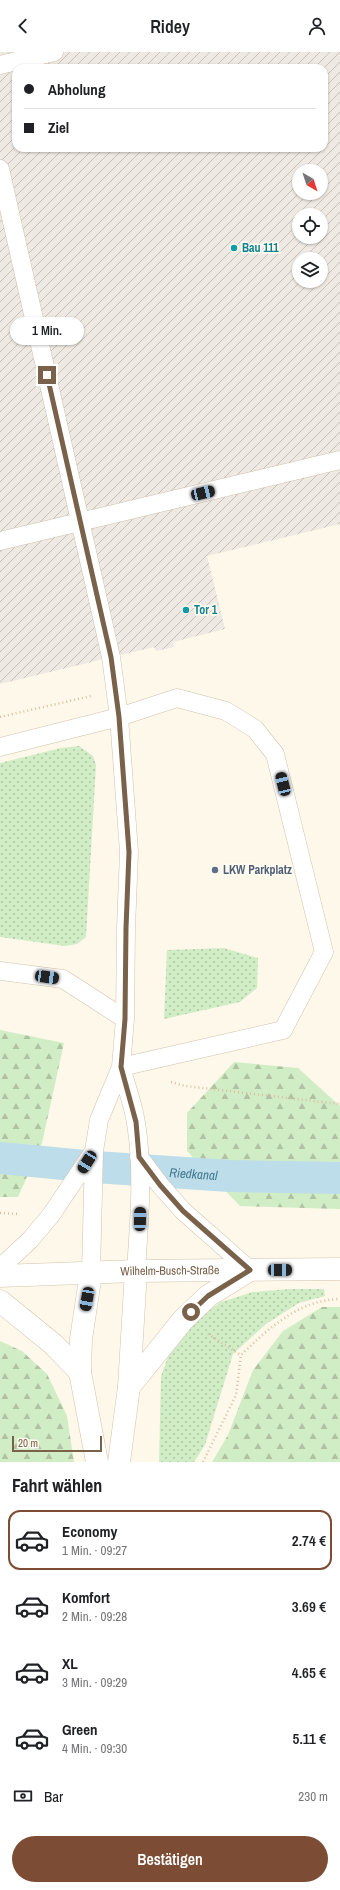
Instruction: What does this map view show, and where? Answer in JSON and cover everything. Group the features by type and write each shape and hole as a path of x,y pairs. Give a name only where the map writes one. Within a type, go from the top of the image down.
{"main road":[{"name":"Wilhelm-Busch-Straße","path":"0,1276 340,1269"},
{"path":"129,1387 183,1320 208,1296 250,1270"},
{"path":"119,1462 129,1387 136,1272"},
{"path":"91,1273 81,1339 80,1372 97,1462"},
{"path":"0,1301 53,1344 80,1372"}],"lane":[{"path":"0,65 54,52"},
{"path":"0,169 111,657 119,717 129,852 125,1019 121,1067 99,1120 94,1151 91,1273"},
{"path":"0,540 340,460"},
{"path":"0,747 119,717 177,698 226,711 255,729 275,754 324,952 283,1030 121,1067"},
{"path":"0,971 63,980 125,1019"},
{"path":"121,1067 136,1122 139,1157 140,1185 136,1272"},
{"path":"0,1268 30,1240 51,1215 94,1151"},
{"path":"139,1157 160,1185 183,1211 250,1270"}],"path":[{"path":"0,717 116,690"},
{"path":"164,1080 185,1086 340,1104"},
{"path":"202,1462 236,1395 241,1354 269,1328 302,1307 340,1299"},
{"path":"183,1320 241,1354"}],"shaded area":[{"path":"0,52 340,52 340,524 207,556 225,629 173,642 174,647 156,651 154,647 0,684"}],"green space":[{"path":"79,746 93,756 96,765 86,937 77,944 65,946 0,937 0,763 61,748"},
{"path":"224,948 258,958 257,988 240,1002 164,1019 167,950"},
{"path":"0,1030 64,1043 42,1143 18,1197 0,1197"},
{"path":"234,1062 298,1068 340,1106 340,1209 240,1206 187,1151 187,1113"},
{"path":"290,1289 324,1289 325,1296 299,1303 266,1324 233,1354 205,1445 194,1462 159,1462 161,1376 172,1346 193,1321 221,1302 253,1292"},
{"path":"322,1307 340,1307 340,1462 212,1462 228,1435 253,1370 283,1331"},
{"path":"0,1341 22,1351 47,1374 67,1416 74,1462 0,1462"}],"waterway":[{"name":"Riedkanal","path":"0,1158 95,1167 230,1176 340,1178"}],"place":[{"name":"Bau 111","path":"234,248"},
{"name":"Tor 1","path":"186,610"},
{"name":"LKW Parkplatz","path":"215,870"}],"route":[{"path":"47,375 111,657 119,717 129,852 125,1019 121,1067 136,1122 139,1157 160,1185 183,1211 250,1270 208,1296 191,1312"}]}
